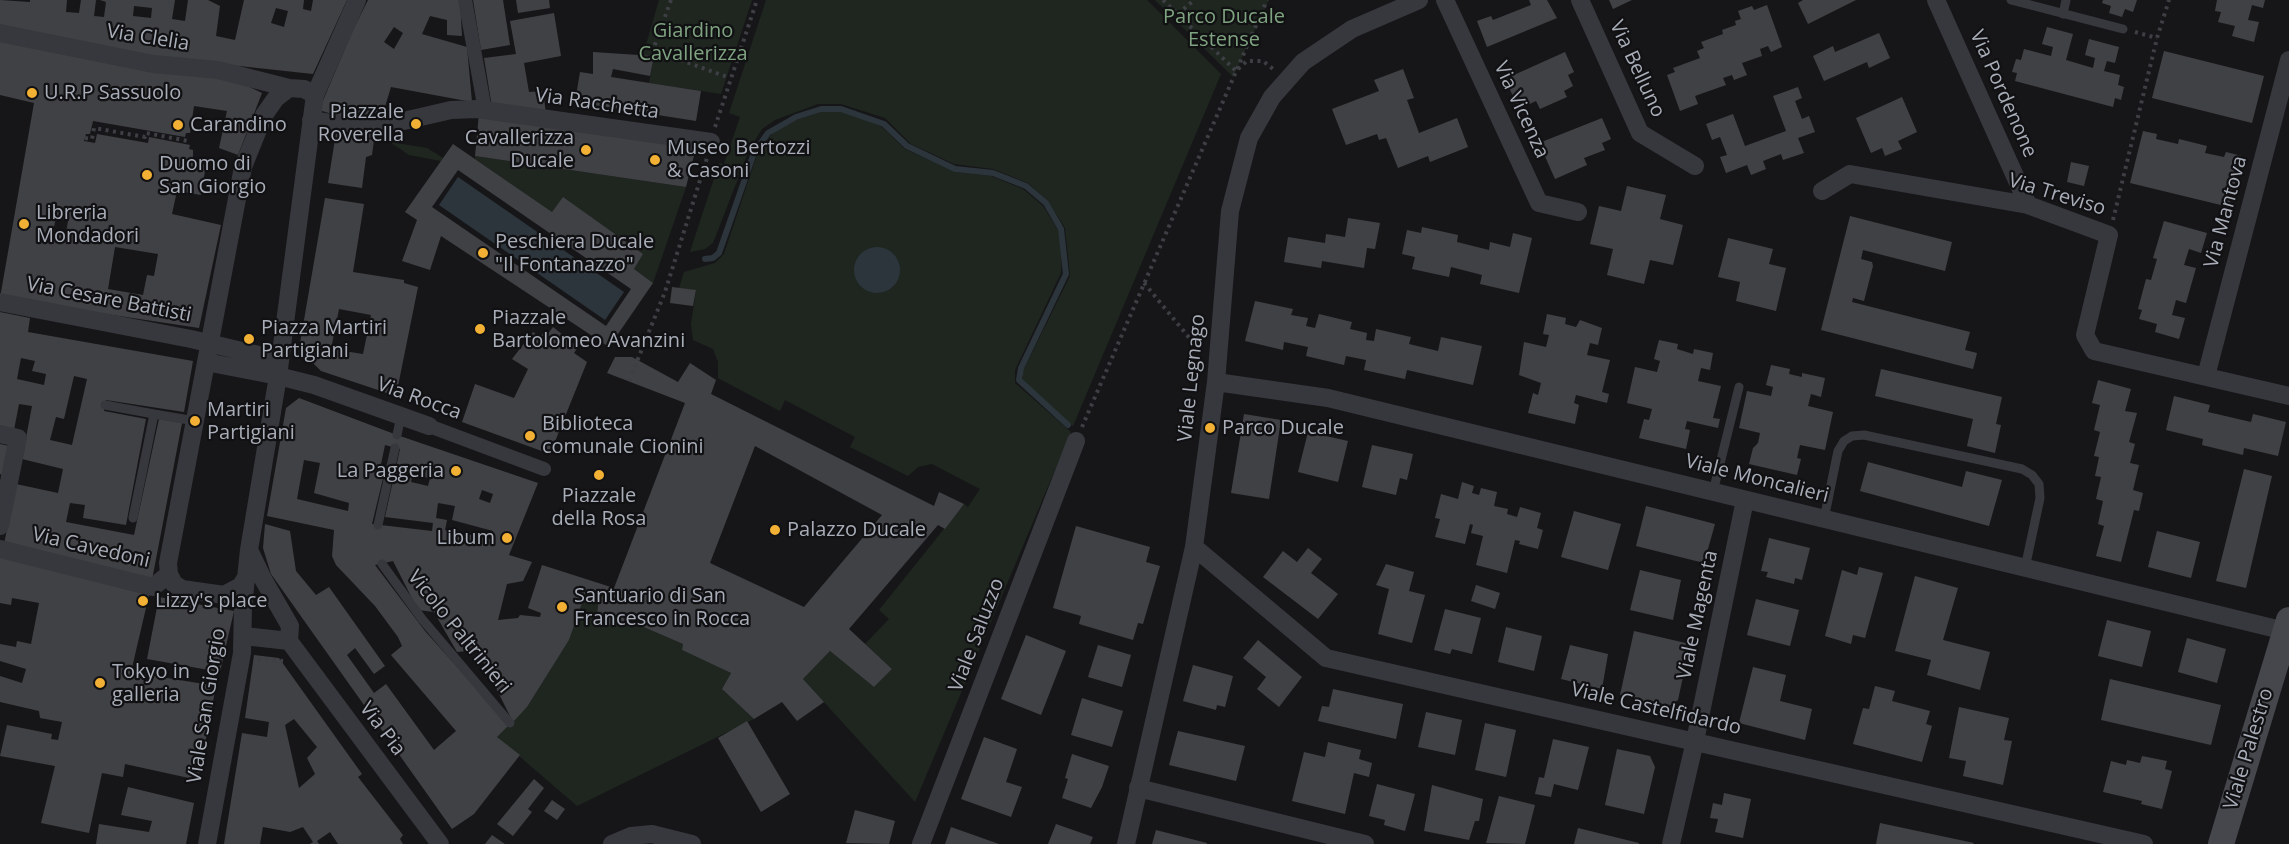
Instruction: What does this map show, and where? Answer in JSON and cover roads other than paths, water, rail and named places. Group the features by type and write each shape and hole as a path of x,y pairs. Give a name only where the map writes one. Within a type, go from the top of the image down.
{"main road":[{"name":"Viale Palestro","path":"2221,844 2287,625"}],"street":[{"path":"315,95 304,89 289,88 276,98 264,115 243,167 195,421 177,491 168,563 169,574 174,584 182,589 224,595 241,586 247,575 249,550 279,368 315,95 357,0"},
{"path":"312,120 335,128 369,129 451,110 481,110 465,0"},
{"name":"Viale Legnago","path":"1126,844 1194,547 1216,382 1230,211 1249,138 1272,97 1303,62 1352,29 1419,0"},
{"name":"Via Vicenza","path":"1445,0 1539,203 1578,212"},
{"name":"Via Belluno","path":"1580,0 1640,133 1695,166"},
{"name":"Via Pordenone","path":"1936,0 2028,206"},
{"name":"Via Clelia","path":"0,33 153,64 218,70 289,88"},
{"name":"Via Mantova","path":"2206,376 2289,60"},
{"name":"Via Racchetta","path":"481,110 711,142"},
{"name":"Via Treviso","path":"1822,191 1850,174 2028,206 2109,235 2085,335 2094,351 2289,396"},
{"name":"Via Cesare Battisti","path":"0,302 210,343"},
{"path":"210,343 279,368"},
{"path":"206,362 279,368"},
{"name":"Via Rocca","path":"279,368 314,385 544,469"},
{"name":"Viale Moncalieri","path":"1216,382 1328,398 2025,568 2287,625"},
{"path":"0,434 18,438 0,526"},
{"name":"Viale Saluzzo","path":"921,844 1076,441"},
{"name":"Viale Magenta","path":"1671,844 1695,741 1745,500"},
{"name":"Viale Castelfidardo","path":"1194,547 1326,657 2144,844"},
{"name":"Via Cavedoni","path":"0,549 153,587 169,574"},
{"name":"Via Pia","path":"249,550 290,626 289,641 440,844"},
{"name":"Viale San Giorgio","path":"207,844 244,636 243,606 247,575"},
{"path":"244,636 289,641"},
{"path":"1138,788 1365,844"},
{"path":"612,844 631,836 652,834 692,844"}],"lane":[{"path":"2011,0 2122,29"},
{"path":"2063,14 2066,0"},
{"path":"1713,492 1739,387"},
{"path":"105,405 195,421"},
{"path":"133,518 142,484 154,414"},
{"path":"397,435 401,416"},
{"path":"1824,519 1838,451 1844,441 1852,436 1864,435 2022,469 2032,475 2039,484 2040,498 2025,568"},
{"path":"378,525 395,448"},
{"name":"Vicolo Paltrinieri","path":"382,564 422,619 510,723"}],"waterway":[{"path":"705,259 713,258 719,253 754,153 768,133 796,117 821,109 841,109 884,124 907,146 955,169 993,173 1026,186 1046,203 1061,229 1066,274 1021,368 1019,380 1068,425"}],"place":[{"name":"U.R.P Sassuolo","path":"32,93"},
{"name":"Piazzale Roverella","path":"416,124"},
{"name":"Carandino","path":"178,125"},
{"name":"Cavallerizza Ducale","path":"586,150"},
{"name":"Museo Bertozzi & Casoni","path":"655,160"},
{"name":"Duomo di San Giorgio","path":"147,175"},
{"name":"Libreria Mondadori","path":"24,224"},
{"name":"Peschiera Ducale \"Il Fontanazzo\"","path":"483,253"},
{"name":"Piazzale Bartolomeo Avanzini","path":"480,329"},
{"name":"Piazza Martiri Partigiani","path":"249,339"},
{"name":"Martiri Partigiani","path":"195,421"},
{"name":"Parco Ducale","path":"1210,428"},
{"name":"Biblioteca comunale Cionini","path":"530,436"},
{"name":"La Paggeria","path":"456,471"},
{"name":"Piazzale della Rosa","path":"599,475"},
{"name":"Palazzo Ducale","path":"775,530"},
{"name":"Libum","path":"507,538"},
{"name":"Lizzy's place","path":"143,601"},
{"name":"Santuario di San Francesco in Rocca","path":"562,607"},
{"name":"Tokyo in galleria","path":"100,683"}],"park label":[{"name":"Parco Ducale Estense","path":"1224,28"},
{"name":"Giardino Cavallerizza","path":"693,42"}]}
